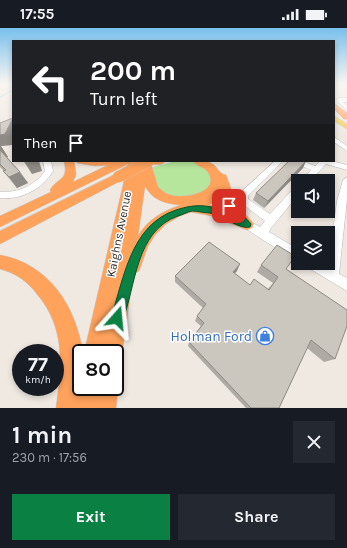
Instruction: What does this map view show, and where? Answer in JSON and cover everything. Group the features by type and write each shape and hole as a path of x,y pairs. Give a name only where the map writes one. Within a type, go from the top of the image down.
{"highway":[{"path":"335,106 347,117"},
{"path":"0,222 24,209 67,181 72,170 68,162"},
{"path":"88,162 136,163"},
{"path":"136,163 156,192 169,199 187,201 205,196 211,192 216,183 214,172 209,167 200,162"},
{"path":"210,162 219,171 229,206 236,215 247,224"},
{"path":"24,209 136,163"},
{"path":"0,238 136,163"},
{"name":"Kaighns Avenue","path":"113,344 136,163"},
{"name":"Kaighns Avenue","path":"97,344 136,163"},
{"path":"117,318 136,254 146,236 163,219 172,214 206,202 215,196 223,182"},
{"path":"191,208 214,210 247,224"},
{"path":"0,262 16,265 32,275 43,287 60,313 71,345 72,368 69,408"},
{"path":"83,408 86,396"},
{"path":"103,408 105,396"}],"main road":[{"path":"335,115 347,123"},
{"path":"335,119 347,127"}],"street":[{"path":"335,140 347,149"},
{"path":"0,195 5,196 17,193 40,182 49,171 47,162"},
{"path":"271,220 243,200 244,195 278,162"},
{"path":"298,162 315,169"},
{"path":"311,174 323,162"},
{"path":"327,162 347,168"},
{"path":"333,276 342,201 347,180"},
{"path":"263,234 266,226 291,197"},
{"path":"247,224 291,251"},
{"path":"323,270 347,285"}],"green space":[{"path":"172,162 193,162 212,174 211,187 189,199 166,196 152,183 153,167"}],"building":[{"path":"12,118 5,134 0,135 0,123"},
{"path":"0,150 20,172 9,177 3,171 6,170 0,164"},
{"path":"288,162 305,162 294,174 291,174 291,177 268,201 256,193"},
{"name":"Holman Ford","path":"209,242 240,264 233,272 250,285 254,279 269,290 278,277 261,265 277,245 291,254 291,262 286,269 347,310 347,326 335,359 311,340 279,408 251,408 189,342 204,323 197,316 206,304 175,276"}],"place":[{"name":"Holman Ford","path":"265,336"}],"route":[{"path":"117,318 136,254 146,236 154,226 167,216 191,208 214,210 247,224 236,215 229,206"}]}
